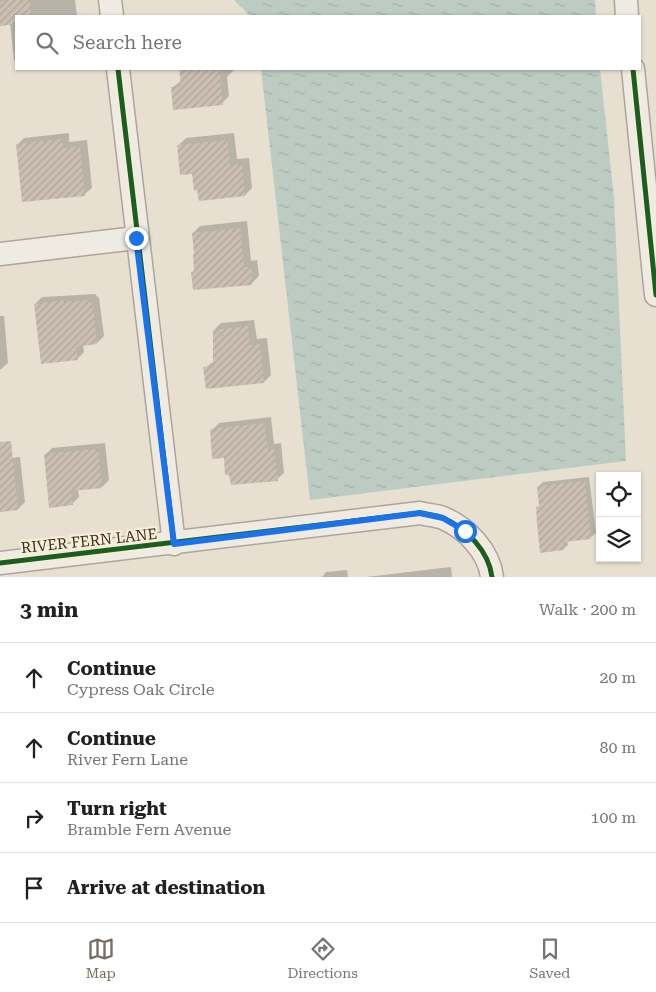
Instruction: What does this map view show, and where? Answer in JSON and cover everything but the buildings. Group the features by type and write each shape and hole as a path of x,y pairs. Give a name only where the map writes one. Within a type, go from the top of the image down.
{"street":[{"path":"110,0 112,15"},
{"path":"626,0 628,15"},
{"path":"118,70 136,238 174,544"},
{"path":"633,70 656,295"},
{"path":"0,254 136,238"},
{"name":"RIVER FERN LANE","path":"0,563 174,544 420,513 443,518 465,531 481,549 490,566 492,577"}],"water":[{"path":"234,0 595,0 596,15 249,15"},
{"path":"261,70 600,70 614,198 626,461 310,500"}],"cycle path":[{"path":"118,70 174,544"},
{"path":"633,70 656,295"},
{"path":"0,563 420,513 443,518 468,534 482,550 492,577"}],"route":[{"path":"136,238 174,544 420,513 443,518 465,531"}]}
